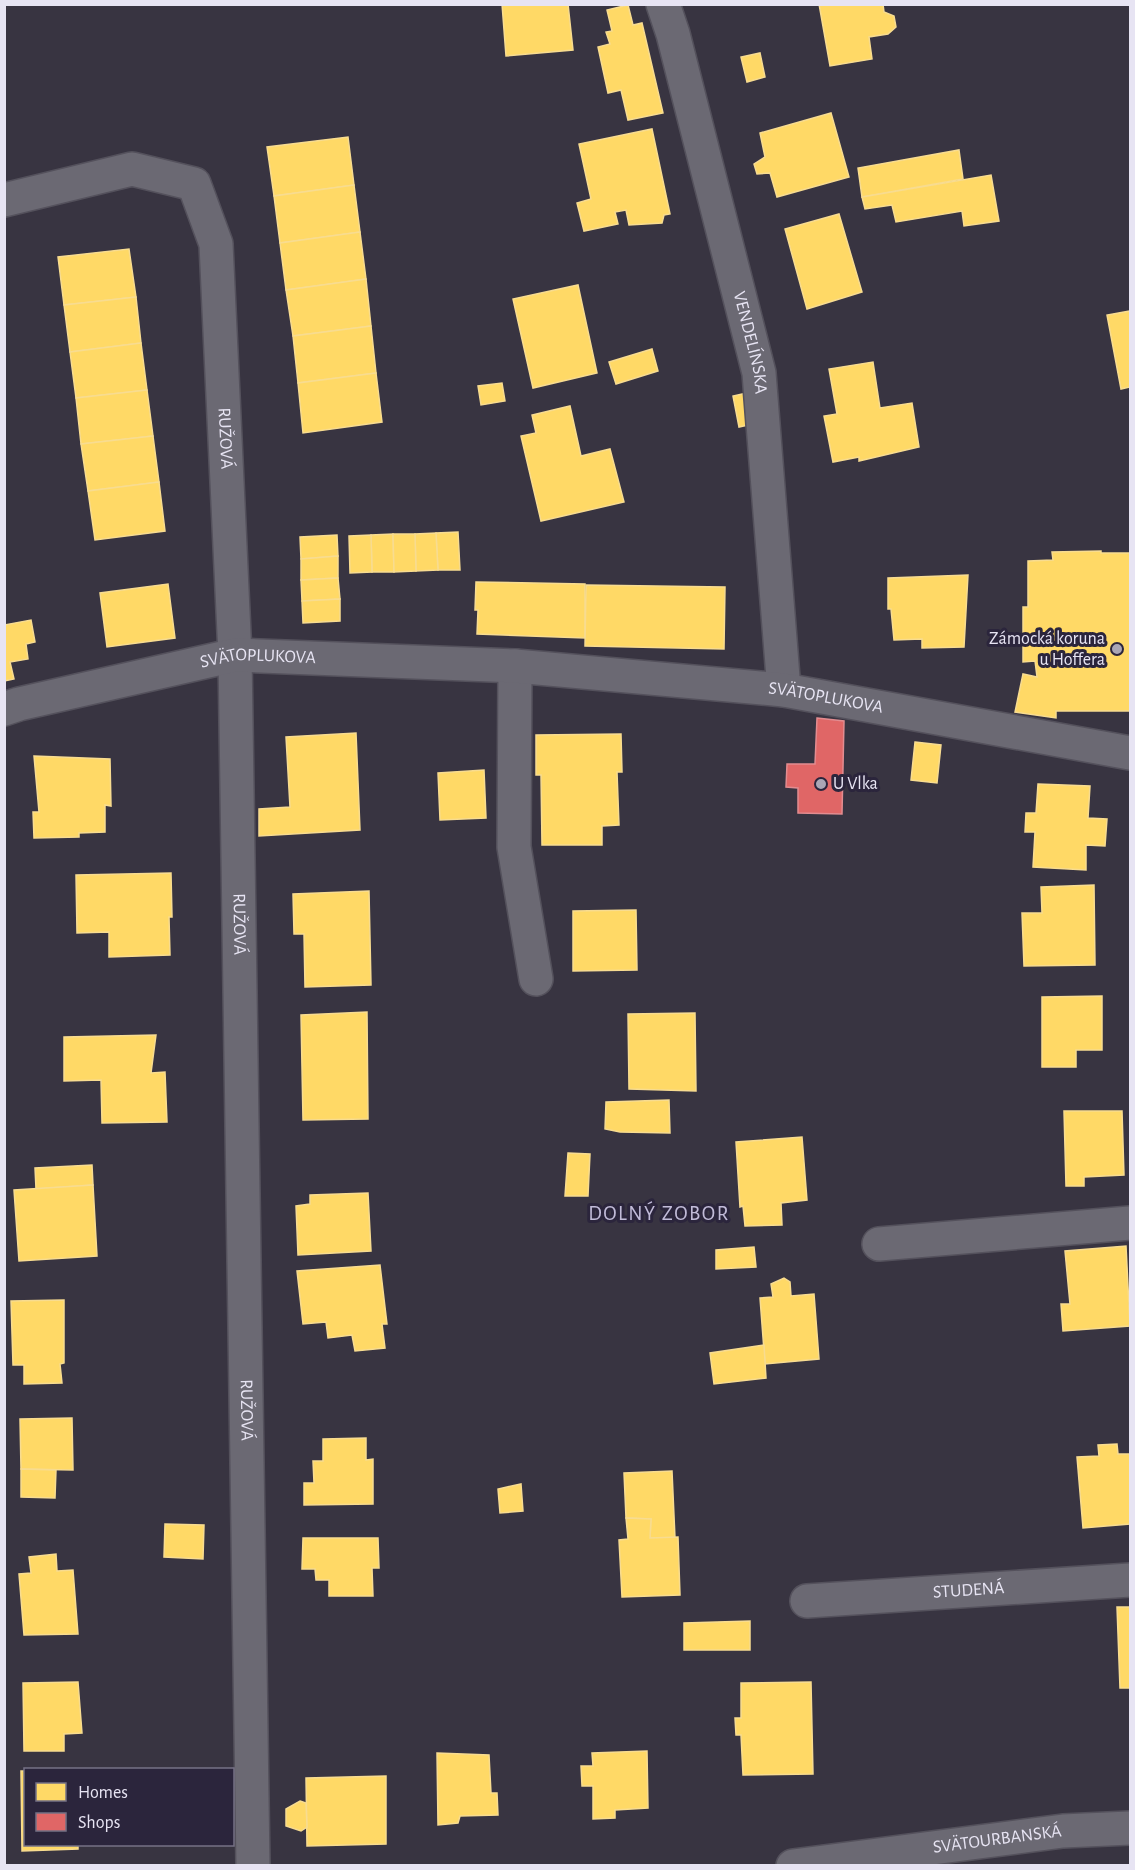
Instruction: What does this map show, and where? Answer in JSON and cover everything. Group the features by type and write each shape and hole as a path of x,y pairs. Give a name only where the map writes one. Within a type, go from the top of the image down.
{"street":[{"name":"VENDELÍNSKA","path":"663,4 674,34 759,373 784,690"},
{"name":"RUŽOVÁ","path":"4,200 132,168 194,184 216,244 235,655 253,1866"},
{"name":"SVÄTOPLUKOVA","path":"4,709 235,655 515,666 784,690 1131,753"},
{"path":"515,666 514,847 536,979"},
{"path":"879,1244 1131,1222"},
{"name":"STUDENÁ","path":"807,1600 1131,1580"},
{"name":"SVÄTOURBANSKÁ","path":"793,1866 831,1864 1063,1831 1131,1828"}],"building: Homes":[{"path":"502,4 568,4 573,50 506,56"},
{"path":"819,4 883,4 884,12 894,16 896,27 888,34 869,37 872,59 830,66"},
{"path":"628,5 633,25 642,23 663,113 628,120 621,90 608,93 598,47 610,44 606,32 612,31 607,10"},
{"path":"760,53 765,77 747,82 741,57"},
{"path":"831,113 849,177 777,197 770,173 757,174 754,164 765,157 760,133"},
{"path":"652,129 670,214 664,215 662,223 629,225 626,210 615,212 618,224 584,231 577,203 591,199 579,144"},
{"path":"348,137 354,185 274,196 267,147"},
{"path":"959,150 963,179 862,197 858,168"},
{"path":"991,175 999,221 964,226 962,211 896,222 892,205 865,209 862,197"},
{"path":"354,185 360,232 280,243 274,196"},
{"path":"839,214 862,292 807,309 785,229"},
{"path":"360,232 366,279 286,290 280,243"},
{"path":"129,249 136,297 64,305 58,257"},
{"path":"366,279 371,326 293,336 286,290"},
{"path":"578,285 597,373 533,388 513,299"},
{"path":"136,297 141,343 70,352 64,305"},
{"path":"1130,311 1130,387 1121,389 1107,315"},
{"path":"371,326 376,373 298,383 293,336"},
{"path":"141,343 147,390 76,398 70,352"},
{"path":"652,349 658,371 616,384 609,362"},
{"path":"873,362 880,408 912,403 919,447 859,461 859,457 833,462 824,416 837,414 829,369"},
{"path":"376,373 382,422 303,433 298,383"},
{"path":"502,383 505,401 481,405 478,386"},
{"path":"147,390 153,436 81,444 76,398"},
{"path":"747,393 753,424 739,427 733,396"},
{"path":"570,406 581,456 610,449 624,502 541,521 521,436 536,433 532,415"},
{"path":"153,436 159,482 88,491 81,444"},
{"path":"159,482 165,531 95,540 88,491"},
{"path":"458,532 460,570 438,570 436,533"},
{"path":"436,533 438,570 416,571 415,534"},
{"path":"393,534 394,572 372,572 371,535"},
{"path":"393,534 415,534 416,571 394,572"},
{"path":"337,535 338,556 301,559 300,537"},
{"path":"371,535 372,572 350,573 349,536"},
{"path":"1101,551 1101,553 1130,553 1130,711 1056,711 1056,718 1015,712 1023,674 1037,677 1035,661 1023,662 1023,607 1028,607 1028,561 1053,560 1052,552"},
{"path":"338,556 338,578 301,580 301,559"},
{"path":"968,575 964,647 922,648 922,639 894,640 891,609 888,609 888,578"},
{"path":"338,578 340,599 302,601 301,580"},
{"path":"476,582 585,584 585,638 477,634"},
{"path":"168,584 175,638 107,647 100,593"},
{"path":"586,585 725,587 724,649 585,646"},
{"path":"340,599 340,621 303,623 302,601"},
{"path":"31,620 35,642 26,644 28,659 10,662 14,679 4,681 4,625"},
{"path":"356,733 360,830 259,836 259,809 290,807 286,737"},
{"path":"621,734 622,772 617,772 619,825 602,826 602,845 542,845 541,775 536,775 536,735"},
{"path":"915,742 941,745 937,783 911,780"},
{"path":"34,756 110,759 111,806 105,805 105,832 79,833 79,837 34,838 33,812 39,812"},
{"path":"484,770 486,818 440,820 438,773"},
{"path":"1038,784 1090,786 1088,818 1107,819 1105,846 1086,845 1086,870 1033,867 1035,832 1025,832 1026,813 1036,813"},
{"path":"171,873 170,955 109,957 109,932 77,933 76,875"},
{"path":"1094,885 1095,965 1024,966 1022,913 1042,913 1041,887"},
{"path":"369,891 371,985 305,987 304,934 294,934 293,894"},
{"path":"636,910 637,970 573,971 573,911"},
{"path":"1102,996 1102,1050 1076,1050 1076,1067 1042,1067 1042,997"},
{"path":"367,1012 368,1119 303,1120 301,1015"},
{"path":"695,1013 696,1091 629,1089 628,1014"},
{"path":"156,1035 151,1073 165,1072 167,1122 102,1123 101,1080 64,1081 64,1037"},
{"path":"669,1100 670,1133 620,1132 605,1129 606,1102"},
{"path":"1064,1111 1122,1111 1124,1175 1084,1177 1084,1186 1066,1186"},
{"path":"802,1137 807,1200 781,1203 782,1225 745,1226 743,1206 740,1207 736,1142"},
{"path":"568,1153 590,1154 588,1196 565,1196"},
{"path":"92,1165 93,1185 36,1189 35,1168"},
{"path":"93,1185 97,1256 19,1261 14,1190"},
{"path":"368,1193 371,1251 298,1255 296,1206 310,1204 310,1195"},
{"path":"1126,1246 1130,1326 1063,1331 1061,1304 1070,1304 1065,1251"},
{"path":"754,1247 756,1267 716,1269 716,1250"},
{"path":"380,1265 387,1324 382,1324 385,1348 355,1351 352,1335 328,1338 326,1322 303,1324 297,1271"},
{"path":"784,1278 790,1282 791,1296 814,1294 819,1359 765,1364 760,1298 773,1297 771,1284"},
{"path":"64,1300 64,1363 60,1364 62,1383 24,1384 24,1365 13,1365 11,1301"},
{"path":"764,1345 766,1378 714,1384 710,1353"},
{"path":"72,1418 73,1470 21,1469 20,1419"},
{"path":"366,1438 366,1460 373,1459 373,1504 304,1505 304,1483 314,1483 313,1461 323,1461 323,1439"},
{"path":"1117,1444 1118,1454 1130,1454 1130,1524 1083,1528 1077,1457 1099,1456 1098,1445"},
{"path":"21,1469 56,1470 55,1498 21,1497"},
{"path":"672,1471 675,1538 650,1538 651,1519 626,1518 624,1473"},
{"path":"521,1484 523,1511 500,1513 498,1489"},
{"path":"626,1518 651,1519 650,1538 678,1537 680,1595 622,1597 619,1540 628,1539"},
{"path":"165,1524 204,1525 203,1559 164,1557"},
{"path":"303,1538 378,1538 379,1568 372,1568 373,1596 329,1596 329,1580 316,1580 315,1569 302,1569"},
{"path":"56,1554 57,1571 73,1570 78,1634 24,1635 19,1574 31,1573 29,1557"},
{"path":"1117,1607 1130,1607 1130,1688 1120,1688"},
{"path":"750,1621 750,1650 684,1650 684,1623"},
{"path":"78,1682 82,1733 64,1734 64,1751 24,1751 23,1683"},
{"path":"811,1682 813,1774 743,1775 741,1735 736,1735 735,1718 741,1718 741,1683"},
{"path":"647,1751 648,1808 615,1810 615,1818 593,1819 593,1786 582,1786 581,1766 593,1766 592,1753"},
{"path":"437,1753 489,1755 491,1793 497,1793 498,1815 460,1816 458,1823 438,1825"},
{"path":"21,1771 24,1771 24,1846 78,1846 78,1849 22,1851"},
{"path":"386,1776 386,1844 307,1846 306,1778"},
{"path":"300,1801 306,1803 307,1827 301,1831 286,1826 286,1809"}],"building: Shops":[{"path":"817,718 844,721 842,814 798,813 798,788 786,787 787,764 815,764"}],"place":[{"name":"Zámocká koruna u Hoffera","path":"1117,649"},
{"name":"U Vlka","path":"821,784"}],"district":[{"name":"DOLNÝ ZOBOR","path":"659,1213"}]}
